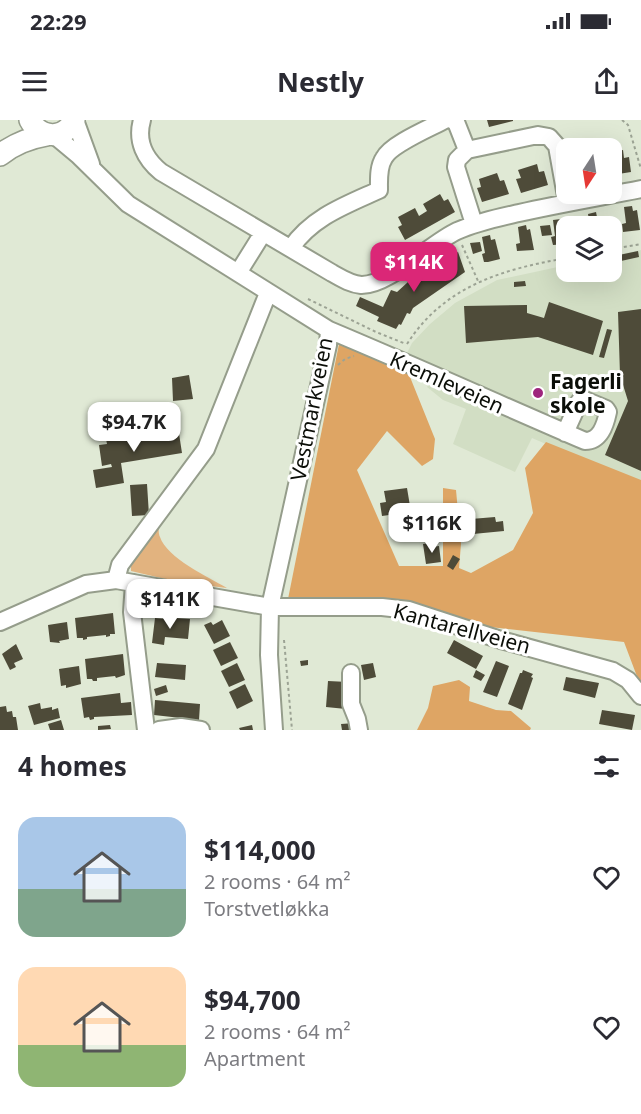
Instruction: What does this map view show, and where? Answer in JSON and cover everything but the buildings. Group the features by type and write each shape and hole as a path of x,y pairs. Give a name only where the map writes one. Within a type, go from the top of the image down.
{"main road":[{"path":"0,144 24,120"},
{"path":"30,120 34,128 50,135"},
{"path":"0,155 12,146 32,137 67,130 74,120"}],"street":[{"name":"Vestmarkveien","path":"74,120 95,173"},
{"path":"142,120 141,146 151,164 263,233 349,282 367,284 387,277 455,232 474,224 559,204"},
{"path":"291,248 318,220 379,190 380,167 386,154 445,120"},
{"path":"452,120 456,122 467,150"},
{"name":"Vestmarkveien","path":"50,135 78,155 128,204 329,330 326,353 270,607 269,655 274,730"},
{"path":"474,224 456,167 457,160 467,150 537,135 549,137 556,145"},
{"path":"622,192 641,189"},
{"path":"238,273 263,233"},
{"path":"0,622 86,584 116,580 120,565 206,449 268,293"},
{"name":"Kremleveien","path":"329,330 565,433"},
{"name":"Kantarellveien","path":"116,580 270,607 382,607 409,610 501,640 613,671 628,680 641,696"},
{"path":"134,584 132,612 146,730"},
{"path":"351,673 351,704 359,730"},
{"path":"159,730 181,727 201,730"}],"path":[{"path":"622,120 628,125 641,169"},
{"path":"455,232 478,282"},
{"path":"622,247 641,244"},
{"path":"399,361 406,344 420,325 448,300 478,282 505,271 556,260"},
{"path":"307,298 406,344"},
{"path":"337,366 345,359 357,355"},
{"path":"284,640 292,730"}],"shaded area":[{"name":"Fagerli skole","path":"641,250 641,485 532,438 515,472 453,444 466,409 443,400 427,387 435,368 406,355 412,343 455,303 497,280 556,267 556,282 622,282 622,254"},
{"path":"339,344 408,372 435,439 433,459 422,466 387,431 357,470 399,566 443,566 443,488 456,490 461,544 459,568 471,573 513,550 533,513 525,468 546,442 641,480 641,687 624,642 287,604"},
{"path":"159,523 160,537 171,552 189,566 227,588 178,582 131,571 131,564"},
{"path":"459,680 470,687 469,701 496,710 511,711 531,728 530,730 417,730 428,708 433,686"}],"place":[{"name":"Fagerli skole","path":"538,393"}]}
